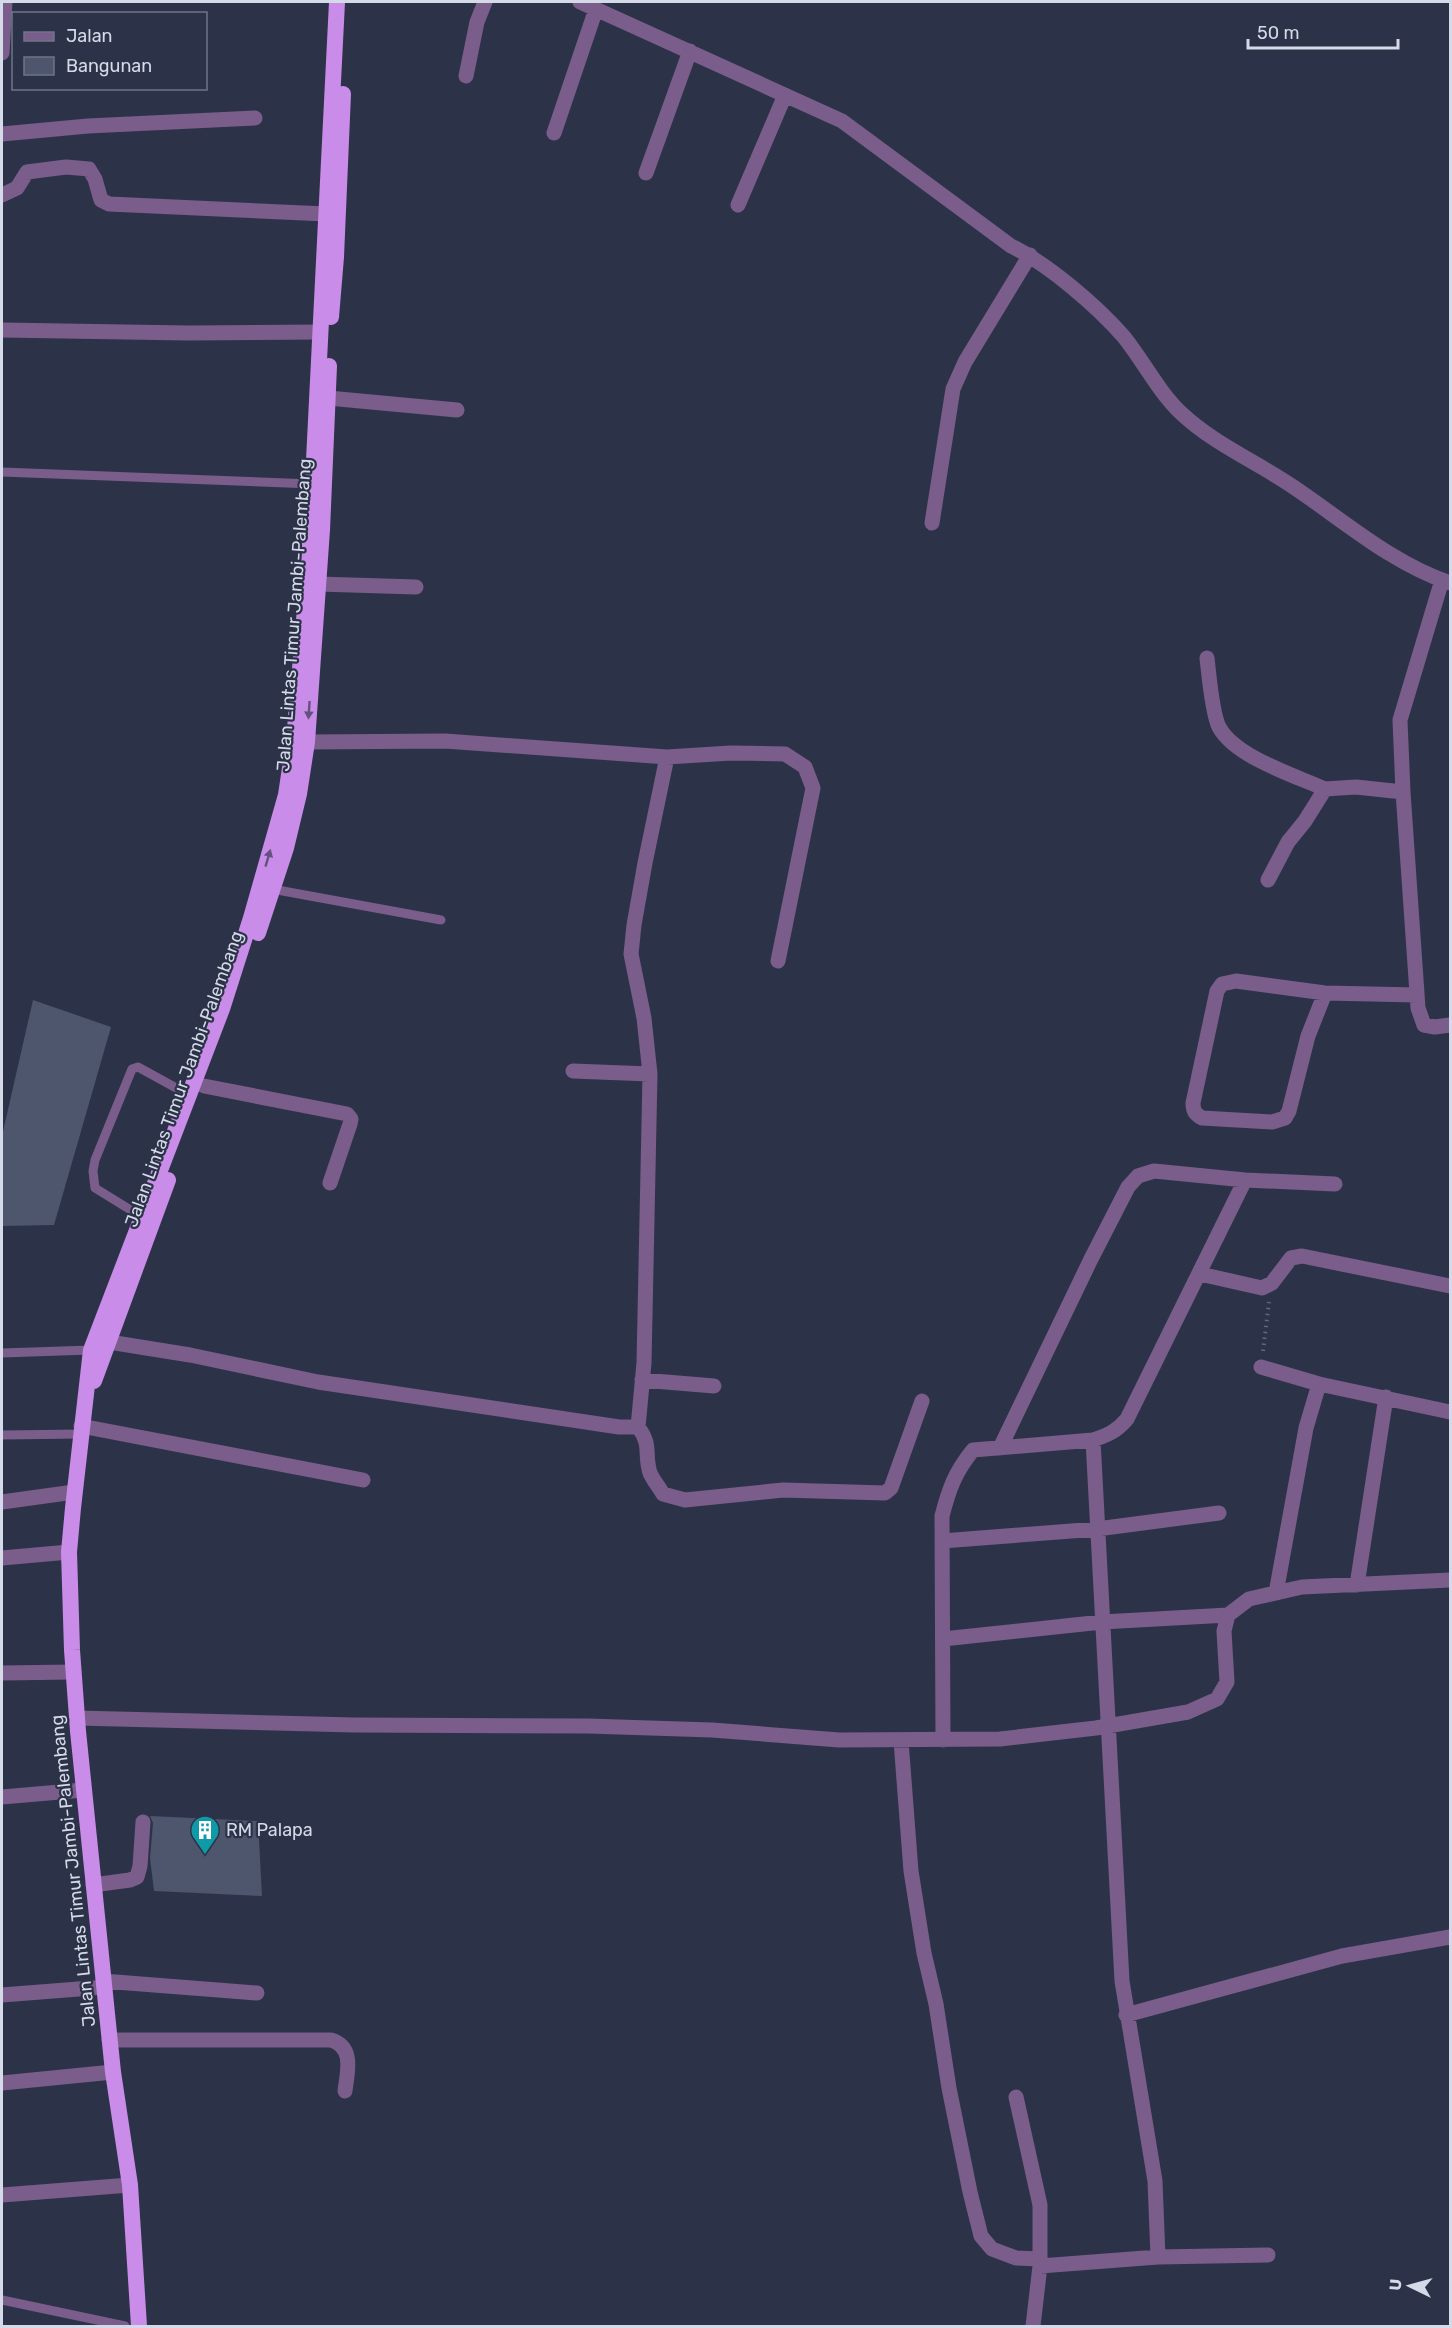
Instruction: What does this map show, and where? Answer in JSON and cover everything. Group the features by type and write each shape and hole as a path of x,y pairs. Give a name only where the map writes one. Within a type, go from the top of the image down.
{"highway":[{"name":"Jalan Lintas Timur Jambi-Palembang","path":"139,2326 130,2185 109,2040 83,1790 74,1672 69,1552 91,1350 222,1009 286,795 296,718 312,484 337,2"},
{"name":"Jalan Lintas Timur Jambi-Palembang","path":"82,1423 109,1342 204,1086 272,889 286,848 299,794 307,742 318,584 348,2"}],"street":[{"path":"466,76 477,22 485,2"},
{"path":"580,2 842,122 1011,246 1030,255 1084,299 1124,337 1154,380 1181,413 1217,442 1291,486 1343,524 1389,553 1446,582 1400,720 1418,1008 1424,1025 1435,1027 1450,1024"},
{"path":"554,133 596,9"},
{"path":"2,53 4,11"},
{"path":"646,173 690,51"},
{"path":"738,205 785,95"},
{"path":"2,134 88,126 255,118"},
{"path":"2,195 17,188 27,172 79,167 89,169 101,200 109,204 326,214"},
{"path":"932,523 952,388 965,362 1030,255"},
{"path":"2,330 320,333"},
{"path":"328,398 457,410"},
{"path":"318,584 416,586"},
{"path":"1207,658 1218,725 1229,741 1241,752 1325,789 1356,787 1403,792"},
{"path":"307,742 445,741 667,757 731,753 785,754 805,767 813,788 778,961"},
{"path":"667,757 645,863 631,954 644,1018 650,1074 642,1380 638,1427 646,1438 650,1473 663,1494 685,1500 783,1490 885,1492 891,1488 922,1401"},
{"path":"1268,880 1288,842 1305,821 1325,789"},
{"path":"1325,993 1308,1036 1289,1111 1285,1118 1272,1122 1202,1118 1196,1115 1193,1111 1193,1103 1217,991 1222,984 1236,981 1325,993 1417,995"},
{"path":"573,1071 650,1074"},
{"path":"204,1086 347,1114 351,1119 350,1124 330,1183"},
{"path":"1000,1448 1091,1259 1128,1187 1138,1176 1154,1171 1245,1180 1335,1184"},
{"path":"944,1740 942,1516 949,1488 958,1469 973,1450 1093,1440 1113,1432 1127,1419 1245,1180"},
{"path":"1200,1274 1256,1287 1268,1286 1287,1261 1297,1256 1450,1286"},
{"path":"109,1342 190,1355 318,1382 619,1427 638,1427"},
{"path":"1260,1367 1319,1383 1450,1412"},
{"path":"642,1380 714,1386"},
{"path":"1276,1593 1306,1428 1319,1383"},
{"path":"1357,1584 1386,1397"},
{"path":"82,1423 363,1480"},
{"path":"1093,1440 1121,1970 1126,2015 1155,2181 1158,2257"},
{"path":"2,1502 75,1492"},
{"path":"942,1540 1097,1529 1219,1513"},
{"path":"2,1558 69,1552"},
{"path":"943,1639 1102,1622 1228,1615 1249,1599 1302,1587 1450,1576"},
{"path":"77,1718 354,1725 600,1726 712,1730 839,1740 1000,1739 1108,1726 1188,1712 1217,1700 1227,1682 1224,1631 1228,1615"},
{"path":"2,1673 74,1672"},
{"path":"901,1741 911,1871 924,1953 936,2004 949,2088 981,2236 992,2249 1016,2258 1040,2263 1158,2257 1268,2255"},
{"path":"2,1797 83,1790"},
{"path":"93,1886 136,1877 140,1866 143,1822"},
{"path":"1126,2015 1342,1956 1450,1937"},
{"path":"2,1995 103,1984 257,1993"},
{"path":"109,2040 331,2040 344,2047 347,2054 345,2091"},
{"path":"2,2083 113,2072"},
{"path":"1016,2097 1040,2205 1040,2263 1033,2326"},
{"path":"2,2195 130,2185"}],"lane":[{"path":"2,472 312,484"},
{"path":"272,889 441,920"},
{"path":"142,1217 95,1188 93,1181 95,1160 132,1069 138,1067 189,1095"},
{"path":"2,1353 91,1350"},
{"path":"2,1435 82,1423"},
{"path":"2,2300 125,2326"}],"path":[{"path":"1260,1367 1268,1311 1268,1286"}],"building":[{"path":"33,1000 111,1027 54,1225 2,1226 2,1136"},
{"name":"RM Palapa","path":"150,1816 258,1821 262,1896 154,1891 150,1858 153,1823"}],"place":[{"name":"RM Palapa","path":"205,1856"}]}
